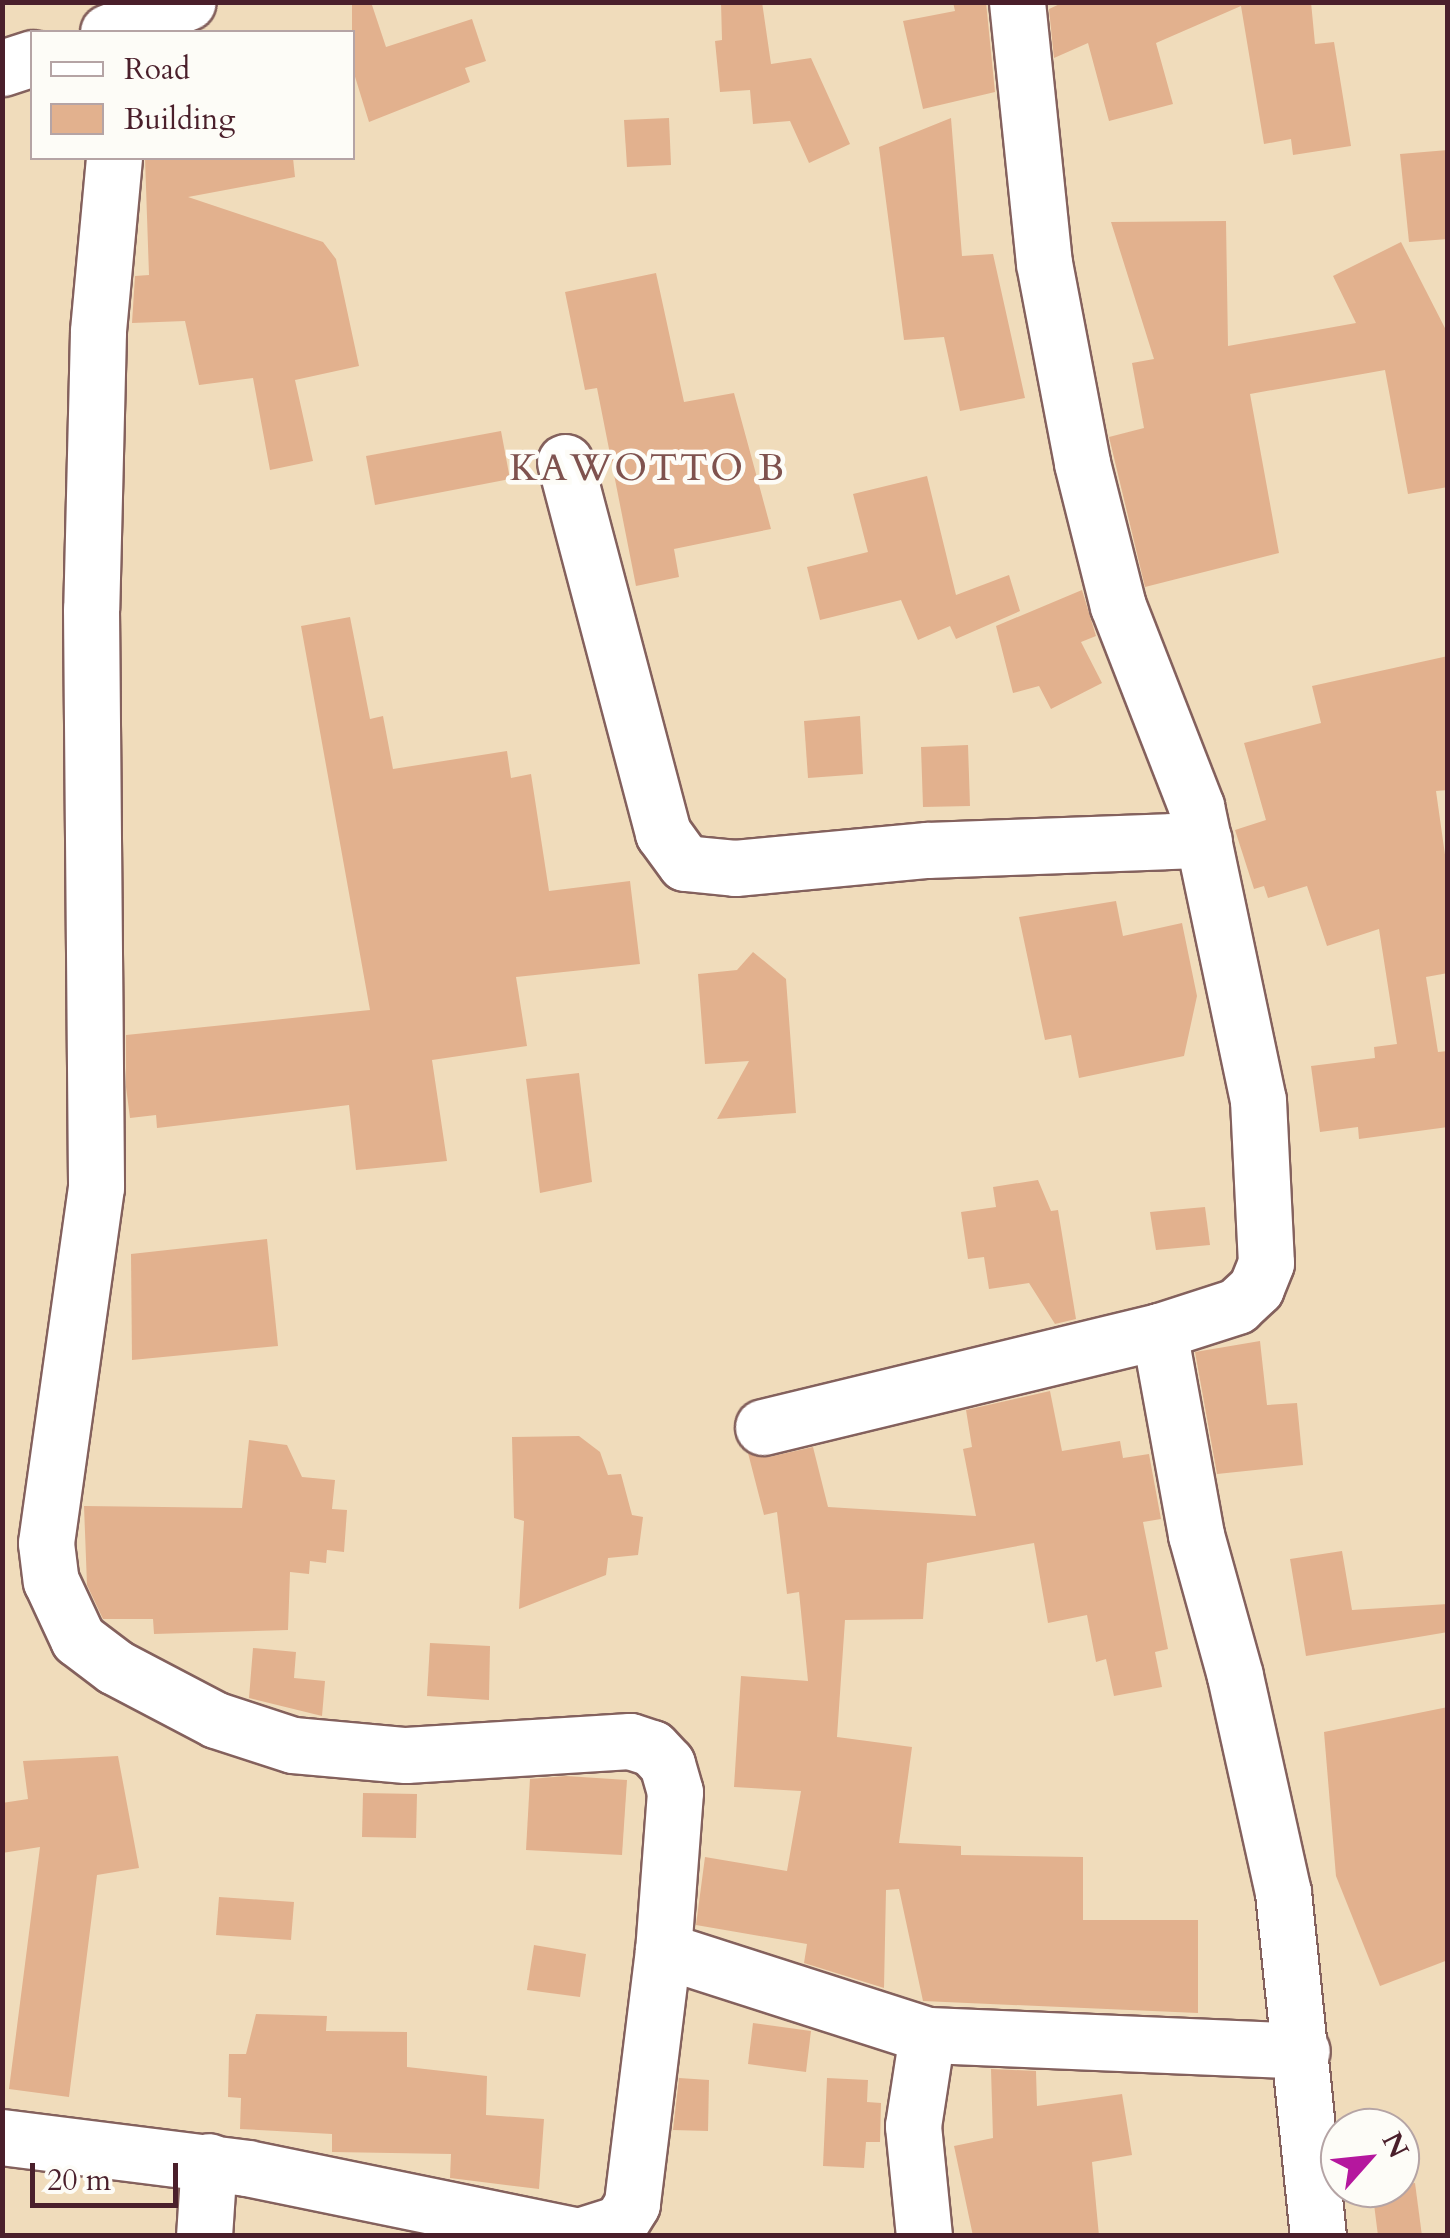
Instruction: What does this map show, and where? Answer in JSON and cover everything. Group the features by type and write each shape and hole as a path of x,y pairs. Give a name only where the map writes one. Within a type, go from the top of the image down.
{"street":[{"path":"122,30 188,2"},
{"path":"763,1427 1159,1331 1237,1306 1256,1288 1266,1263 1258,1100 1204,840 1118,606 1082,464 1044,262 1017,2"},
{"path":"2,68 30,59"},
{"path":"2,2137 209,2161 578,2236 620,2223 632,2204 663,1950 674,1792 667,1764 652,1748 630,1741 406,1755 292,1745 216,1720 114,1667 78,1639 51,1581 46,1542 96,1188 91,608 98,332 114,160"},
{"path":"565,462 663,833 685,863 735,868 927,850 1204,840"},
{"path":"1159,1331 1196,1536 1235,1676 1282,1892 1302,2051 1318,2236"},
{"path":"663,1950 926,2035 1302,2051"},
{"path":"924,2236 912,2126 926,2035"},
{"path":"204,2236 209,2161"}],"building":[{"path":"352,2 371,2 386,47 472,19 486,61 465,68 470,82 369,122 355,77"},
{"path":"721,2 762,2 771,64 811,58 850,144 809,163 790,121 753,124 750,90 720,92 715,41 722,40"},
{"path":"953,2 986,2 995,92 923,109 903,21 955,11"},
{"path":"1064,2 1311,2 1315,44 1334,42 1351,146 1293,155 1291,139 1264,144 1241,6 1156,43 1173,104 1109,121 1088,43 1054,58 1049,9"},
{"path":"669,118 671,165 627,167 624,120"},
{"path":"951,118 962,256 993,254 1025,398 960,411 944,337 904,340 879,147"},
{"path":"1448,150 1448,239 1409,242 1400,154"},
{"path":"145,160 293,160 295,177 188,197 323,242 336,259 359,366 295,380 313,461 270,470 253,378 199,385 185,321 132,323 135,276 149,275"},
{"path":"1226,221 1228,346 1356,323 1333,276 1401,242 1448,334 1448,487 1408,494 1385,370 1250,394 1279,553 1145,587 1109,437 1144,428 1132,363 1154,359 1111,222"},
{"path":"656,273 684,402 734,393 771,529 674,549 679,577 636,586 597,388 585,390 565,292"},
{"path":"501,431 510,479 375,505 366,456"},
{"path":"927,476 956,595 1009,575 1020,611 956,639 950,626 918,640 901,600 820,620 807,567 868,552 853,494"},
{"path":"1082,590 1096,636 1081,642 1102,683 1051,709 1039,686 1013,693 996,626"},
{"path":"350,617 370,719 383,716 393,769 507,751 511,778 531,774 549,891 630,881 640,964 516,977 527,1046 432,1060 447,1161 356,1170 349,1105 157,1128 156,1115 130,1118 126,1087 126,1035 370,1010 301,626"},
{"path":"1448,656 1448,790 1436,791 1448,876 1448,973 1426,977 1438,1052 1448,1051 1448,1127 1359,1139 1358,1127 1320,1132 1311,1066 1375,1058 1374,1047 1397,1044 1379,929 1327,946 1307,886 1268,898 1264,886 1254,889 1235,830 1266,820 1244,743 1321,723 1312,686"},
{"path":"860,716 863,774 808,778 804,721"},
{"path":"968,745 970,806 923,807 921,747"},
{"path":"1116,901 1123,936 1182,923 1197,996 1184,1056 1079,1078 1071,1035 1045,1040 1019,917"},
{"path":"753,952 786,979 796,1113 717,1119 749,1061 705,1064 698,974 737,970"},
{"path":"579,1073 592,1182 540,1193 526,1079"},
{"path":"1038,1180 1051,1211 1058,1210 1076,1319 1055,1324 1029,1283 989,1289 984,1257 968,1259 961,1212 996,1207 993,1187"},
{"path":"1205,1207 1210,1245 1156,1250 1150,1212"},
{"path":"267,1239 278,1346 132,1360 131,1254"},
{"path":"1260,1341 1267,1405 1297,1403 1303,1465 1217,1474 1195,1352"},
{"path":"1050,1391 1062,1451 1120,1441 1123,1458 1149,1454 1161,1519 1143,1522 1168,1649 1155,1652 1162,1687 1114,1696 1106,1659 1096,1662 1087,1615 1048,1623 1034,1543 927,1563 923,1619 845,1620 837,1737 912,1747 899,1843 961,1846 961,1855 1083,1857 1083,1920 1198,1920 1198,2013 923,2001 899,1889 886,1890 884,1988 804,1963 807,1944 696,1925 705,1857 787,1871 801,1791 734,1787 741,1676 808,1681 799,1592 787,1594 777,1512 764,1515 748,1453 769,1457 813,1447 828,1507 976,1516 963,1449 972,1447 966,1410"},
{"path":"579,1436 600,1452 608,1475 621,1474 632,1515 643,1517 638,1555 608,1558 606,1575 519,1609 524,1521 514,1518 512,1437"},
{"path":"249,1440 287,1445 302,1477 335,1480 332,1509 347,1510 344,1552 327,1550 326,1563 310,1561 309,1574 290,1572 288,1630 154,1634 153,1619 103,1619 87,1585 84,1506 242,1508"},
{"path":"1342,1551 1352,1610 1448,1604 1448,1632 1306,1656 1290,1559"},
{"path":"430,1643 490,1646 489,1700 427,1696"},
{"path":"253,1648 296,1652 294,1678 325,1681 322,1716 249,1698"},
{"path":"1448,1707 1448,1960 1380,1986 1336,1876 1324,1732"},
{"path":"118,1756 139,1868 97,1875 69,2097 9,2089 40,1847 2,1853 2,1803 28,1799 23,1761"},
{"path":"566,1776 627,1780 622,1855 526,1850 530,1779"},
{"path":"363,1793 417,1794 416,1838 362,1837"},
{"path":"219,1897 294,1902 291,1940 216,1935"},
{"path":"534,1945 586,1954 580,1997 527,1990"},
{"path":"256,2014 327,2016 326,2031 407,2032 407,2067 487,2076 486,2115 544,2119 539,2189 450,2178 451,2154 332,2152 332,2134 240,2129 241,2098 228,2097 229,2054 246,2054"},
{"path":"753,2023 811,2031 806,2072 748,2064"},
{"path":"991,2069 1036,2071 1037,2106 1122,2094 1132,2155 1092,2162 1099,2236 973,2236 954,2146 993,2138"},
{"path":"679,2078 709,2080 708,2131 673,2130"},
{"path":"827,2078 868,2080 867,2102 881,2103 880,2142 866,2142 864,2168 823,2166"},
{"path":"1374,2208 1418,2208 1422,2236 1378,2236"}],"district":[{"name":"KAWOTTO B","path":"648,469"}]}
